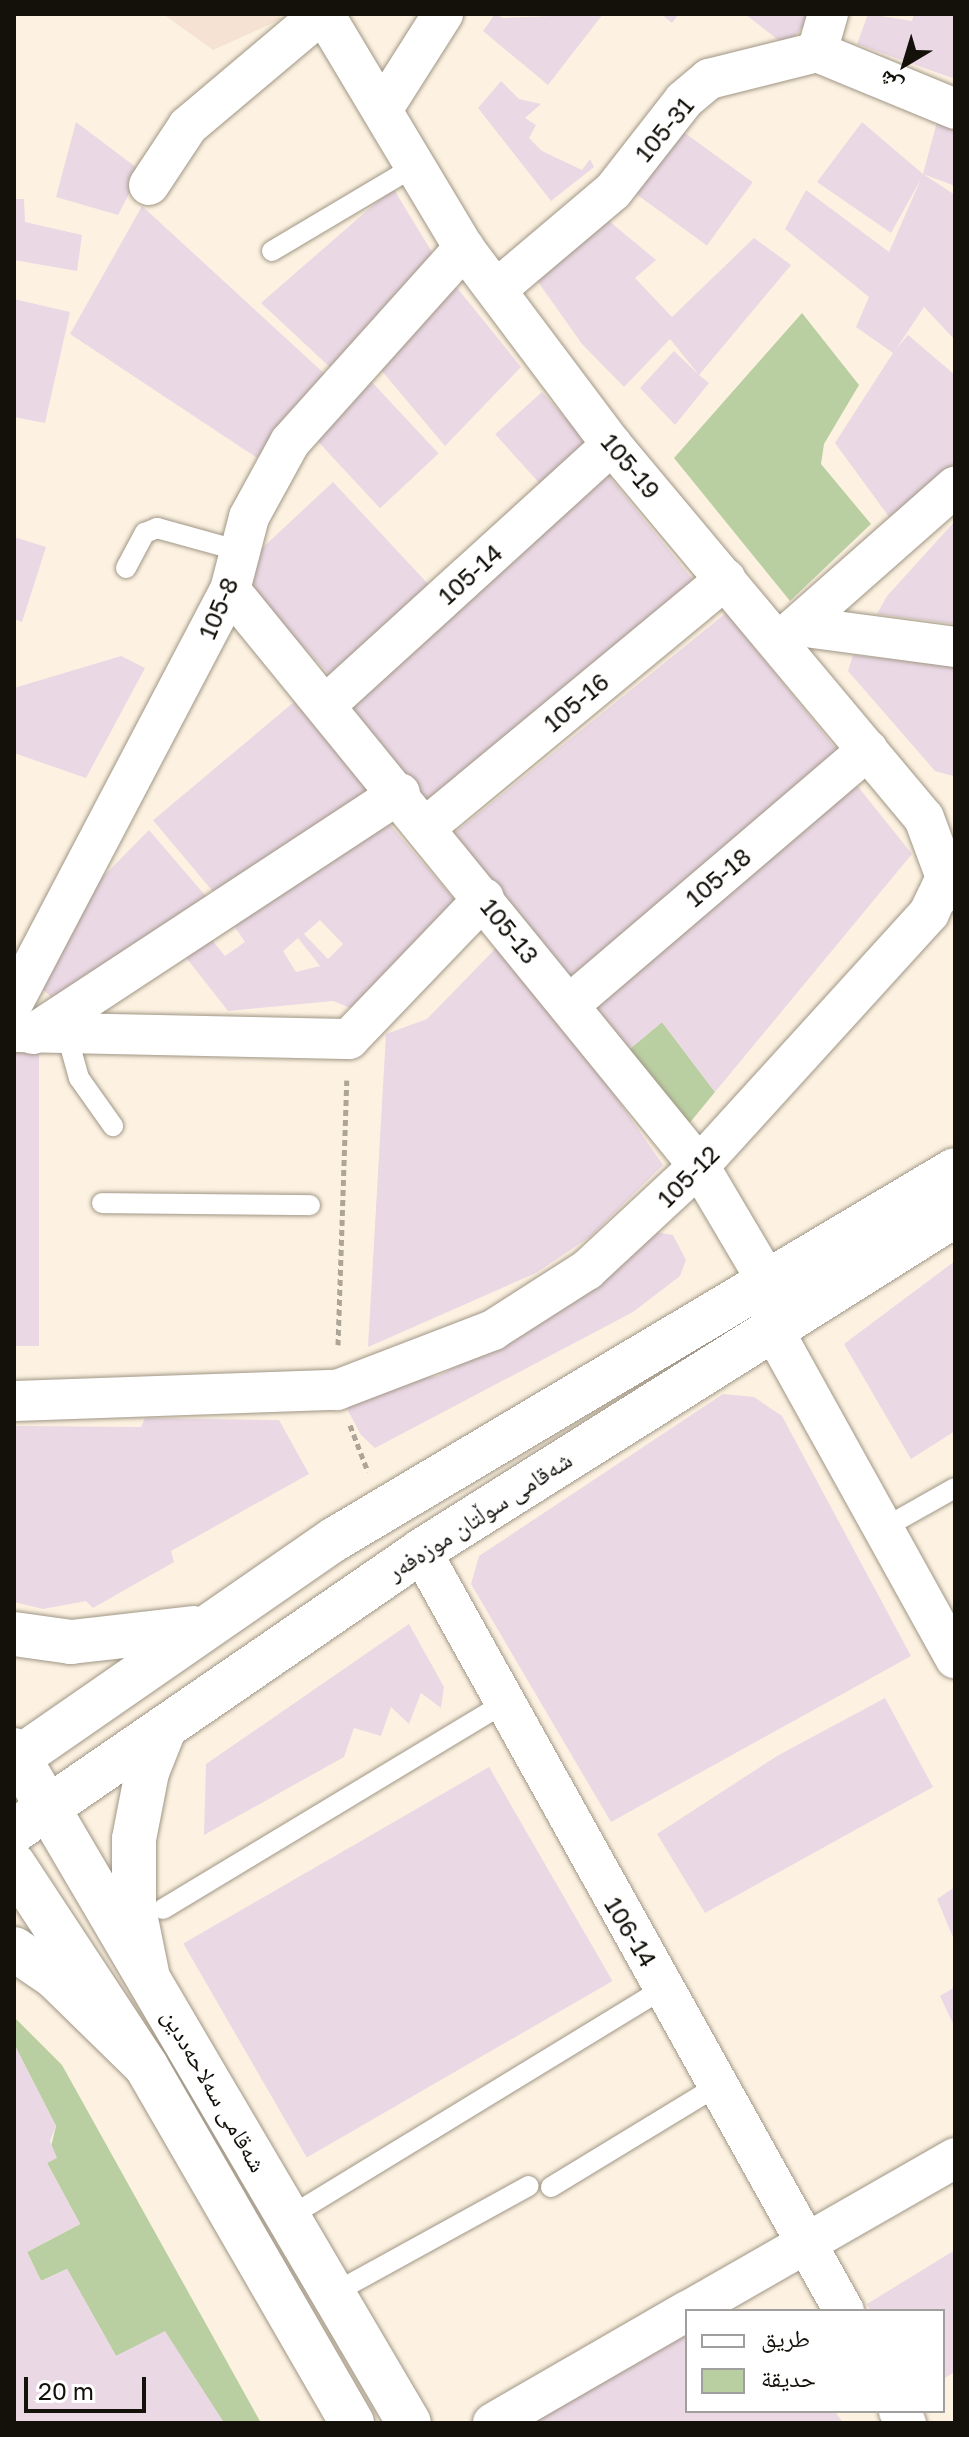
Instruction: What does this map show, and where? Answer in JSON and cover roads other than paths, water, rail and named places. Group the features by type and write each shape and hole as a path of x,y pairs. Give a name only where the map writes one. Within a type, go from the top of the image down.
{"main road":[{"name":"شەقامی سوڵتان موزەفەر","path":"31,1820 770,1306 955,1170"},
{"name":"شەقامی سوڵتان موزەفەر","path":"16,1756 383,1510 770,1306 955,1215"},
{"path":"14,1634 71,1642 214,1621"},
{"path":"147,1973 134,1909 134,1839 165,1727"},
{"name":"شەقامی سەلاحەددین","path":"16,1756 31,1820 147,1973 409,2423"},
{"name":"شەقامی سەلاحەددین","path":"14,1865 146,2066 352,2423"},
{"path":"14,1949 55,1977 146,2066"}],"street":[{"name":"105-19","path":"322,14 464,248 612,445 726,579 788,634 868,750 934,833 952,880"},
{"path":"149,185 188,126 322,14"},
{"path":"382,110 443,14"},
{"path":"828,14 817,52 955,109"},
{"name":"105-31","path":"497,289 613,191 684,100 709,79 817,52"},
{"name":"105-8","path":"32,1025 230,590 249,517 290,442 464,248"},
{"name":"105-14","path":"328,703 612,445"},
{"path":"788,634 955,487"},
{"name":"105-16","path":"426,827 726,579"},
{"name":"105-13","path":"230,590 328,703 699,1166 884,1528 952,1644"},
{"path":"788,634 955,647"},
{"name":"105-18","path":"569,1005 868,750"},
{"path":"32,1025 400,793"},
{"name":"105-12","path":"14,1401 337,1390 442,1354 541,1301 630,1234 699,1166 929,913 952,880"},
{"path":"32,1025 349,1039 484,898"},
{"name":"106-14","path":"421,1551 843,2309"},
{"path":"690,2309 955,2158"},
{"path":"493,2423 685,2312"}],"lane":[{"path":"272,251 415,166"},
{"path":"126,568 145,533 157,528 240,551"},
{"path":"32,1025 79,1078 113,1126"},
{"path":"102,1203 310,1205"},
{"path":"884,1528 955,1488"},
{"path":"163,1909 505,1703"},
{"path":"289,2217 664,1988"},
{"path":"551,2187 719,2085"},
{"path":"334,2293 529,2186"}]}
